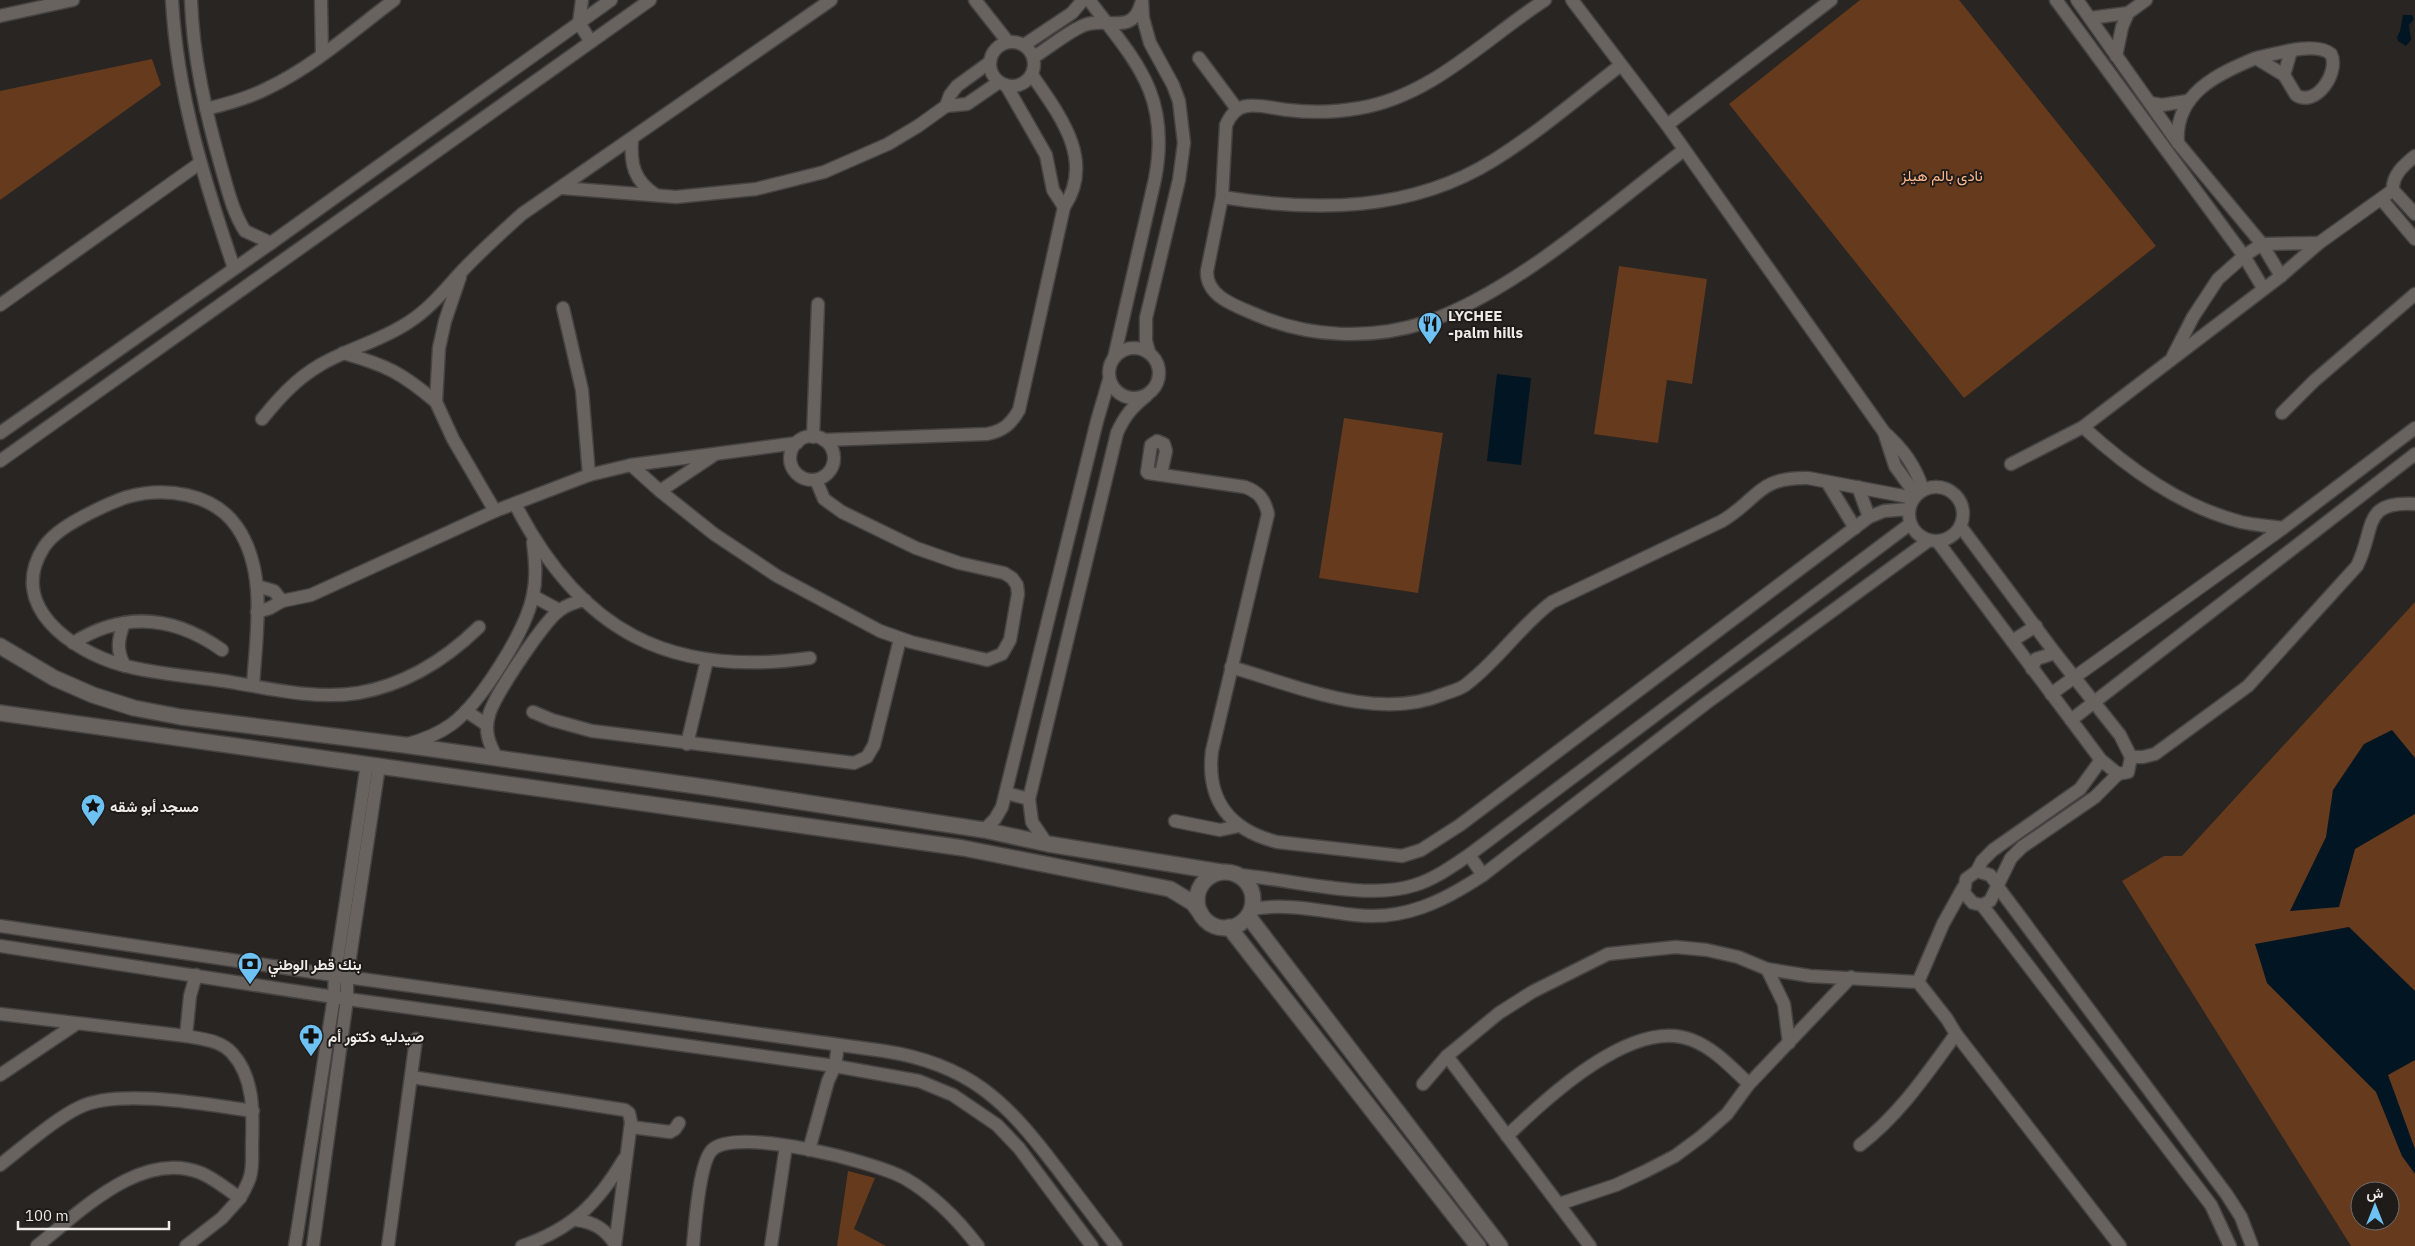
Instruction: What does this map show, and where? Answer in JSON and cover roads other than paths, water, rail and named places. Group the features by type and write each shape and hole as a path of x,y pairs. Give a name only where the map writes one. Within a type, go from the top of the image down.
{"street":[{"path":"0,16 73,0"},
{"path":"172,0 180,78 200,163 234,268"},
{"path":"191,0 198,67 206,110 229,192 245,230 271,243"},
{"path":"321,0 322,53"},
{"path":"206,110 268,89 296,73 394,0"},
{"path":"582,0 579,23 591,42"},
{"path":"0,432 271,243 611,0"},
{"path":"0,461 591,42 637,4 650,0"},
{"path":"262,419 278,398 298,380 320,365 343,353 378,340 410,322 439,298 463,270 522,214 831,0"},
{"path":"975,0 1008,42"},
{"path":"1024,45 1078,8 1083,0"},
{"path":"1089,0 1138,66 1149,86 1157,109 1160,132 1160,156 1114,358"},
{"path":"1034,57 1083,26 1106,22 1114,24 1129,20 1136,15 1142,0"},
{"path":"1047,844 1032,822 1029,799 1117,433 1128,412 1156,386 1160,372 1158,364 1149,352 1146,341 1146,318 1179,180 1184,143 1179,101 1173,85 1148,37 1143,18 1142,0"},
{"path":"1545,0 1423,86 1394,99 1347,110 1312,112 1246,106 1230,116 1226,125 1222,196 1207,271 1208,284 1216,294 1238,307 1272,322 1314,332 1351,335 1389,331 1427,321 1500,286 1568,239 1684,150"},
{"path":"0,646 54,678 93,695 134,708 181,717 497,758 984,830 1047,844 1239,875 1386,891 1415,885 1442,873 1469,855 1910,524 1915,498 1912,463 1902,448 1884,432 1666,125 1572,0"},
{"path":"1666,125 1831,0"},
{"path":"2056,0 2244,256 2263,288"},
{"path":"2077,0 2178,143 2262,244 2281,276"},
{"path":"2090,18 2128,13 2146,0"},
{"path":"2116,56 2122,27 2128,13"},
{"path":"1048,29 1057,42"},
{"path":"562,188 676,197 721,193 790,182 824,172 888,144 946,106 957,86 990,62 998,47 1008,42 1024,45 1034,57 1035,66 1032,75 1021,84 1003,83 967,104 957,107 946,106"},
{"path":"2150,103 2169,105 2187,101 2231,68 2256,58 2291,51 2320,48 2326,50 2333,60 2331,74 2317,93 2305,98 2296,95 2284,75 2256,58"},
{"path":"2284,75 2291,51"},
{"path":"1199,58 1237,110"},
{"path":"990,62 992,73 1003,83 1046,155 1053,190 1064,207"},
{"path":"1222,196 1311,207 1358,206 1428,191 1492,162 1532,135 1621,65"},
{"path":"257,612 270,608 282,601 311,595 496,511 589,475 631,465 797,443 819,438 987,434 1006,427 1018,410 1064,207 1069,199 1075,173 1073,144 1065,124 1032,75"},
{"path":"2178,143 2178,121 2187,101"},
{"path":"632,139 631,162 634,172 647,190 656,195"},
{"path":"2415,156 2397,173 2392,183 2393,190 2415,214"},
{"path":"0,305 200,163"},
{"path":"2011,464 2083,427 2172,357 2281,276 2319,243 2382,200 2393,190"},
{"path":"211,199 229,192"},
{"path":"2382,200 2415,239"},
{"path":"2172,357 2193,317 2218,279 2244,256 2262,244 2319,243"},
{"path":"463,270 444,321 438,348 436,402 453,439 496,511"},
{"path":"2282,414 2314,381 2415,294"},
{"path":"797,443 791,460 794,471 804,478 816,480 826,475 833,466 834,454 819,438 818,304"},
{"path":"563,308 582,390 589,475"},
{"path":"984,830 995,818 1006,793 1100,407 1109,380 1110,364 1114,358 1126,349 1142,349 1149,352"},
{"path":"343,353 378,362 401,375 436,402"},
{"path":"1109,380 1118,393 1125,397 1133,399 1146,396"},
{"path":"2083,427 2118,459 2175,496 2241,522 2283,528"},
{"path":"2051,694 2283,528 2415,428"},
{"path":"660,491 718,453"},
{"path":"2071,720 2096,703 2415,454"},
{"path":"631,465 714,534 777,576 880,631 900,639 987,660 995,659 1008,648 1018,594 1017,585 1012,578 1004,573 959,563 916,548 842,512 824,499 816,480"},
{"path":"1161,474 1245,487 1261,497 1266,505 1268,514 1212,752 1211,773 1216,795 1222,808 1239,826 1260,838 1287,844 1382,856 1402,856 1421,850 1460,825 1869,517 1937,487 1952,492 1963,508 1961,527 1952,536 1933,541 1697,710 1483,875 1437,903 1398,914 1357,916 1287,906 1250,913"},
{"path":"1231,667 1363,704 1402,705 1433,699 1466,685 1492,663 1536,614 1558,598 1722,521 1743,506 1763,486 1793,478 1858,487 1915,498"},
{"path":"1827,482 1855,528"},
{"path":"1858,487 1869,517"},
{"path":"253,686 258,586 252,560 238,528 224,512 207,501 180,494 152,493 125,498 70,523 46,545 36,563 32,583 36,603 47,620 74,643 98,657 125,666 253,686 312,695 335,695 381,687 403,680 431,666 462,643 479,627"},
{"path":"515,504 533,539 566,582 606,618 654,646 680,655 707,660 759,663 810,658"},
{"path":"2131,757 2155,754 2248,686 2357,566 2378,510 2390,504 2415,504"},
{"path":"1910,524 1920,537 1933,541 2012,641 2101,760 2118,774"},
{"path":"1961,527 2055,653 2096,703 2124,741 2131,757 2128,772 2118,774 2095,797 2022,847 2012,858 2008,870 1998,885 1993,898 1982,904"},
{"path":"404,745 422,741 438,733 466,711 492,675 520,630 533,596 535,577 533,539"},
{"path":"258,586 274,591 282,601"},
{"path":"533,596 559,610"},
{"path":"497,758 487,736 487,725 496,698 549,620 559,610 571,603 585,600"},
{"path":"1051,606 1074,612"},
{"path":"74,643 102,628 144,621 172,625 204,638 222,650"},
{"path":"124,623 118,646 120,657 125,666"},
{"path":"2012,641 2036,626"},
{"path":"533,712 558,722 592,731 846,762 860,761 867,757 874,745 900,639"},
{"path":"2032,669 2036,659 2055,653"},
{"path":"687,744 707,660"},
{"path":"492,675 506,684"},
{"path":"483,689 496,698"},
{"path":"466,711 487,725"},
{"path":"0,713 963,848 1170,889 1193,903 1213,925 1229,928 1243,922 1250,913 1253,894 1245,880 1239,875"},
{"path":"1918,982 1943,924 1963,888 1966,878 1978,871 1982,861 1994,850 2080,789 2101,760"},
{"path":"295,1246 334,996 341,975 373,765"},
{"path":"550,791 553,766"},
{"path":"1006,793 1029,799"},
{"path":"1175,821 1220,830 1239,826"},
{"path":"1469,855 1483,875"},
{"path":"1978,871 1990,875 1998,885 2227,1195 2241,1217 2252,1246"},
{"path":"1201,914 1197,899 1202,884 1207,878 1222,872"},
{"path":"1963,888 1969,900 1982,904 2211,1205 2230,1246"},
{"path":"1250,913 1500,1246"},
{"path":"0,926 838,1044 924,1059 950,1068 979,1085 1006,1106 1024,1126 1116,1246"},
{"path":"1229,928 1478,1246"},
{"path":"76,957 77,937"},
{"path":"0,946 347,999 835,1066 919,1081 953,1095 984,1114 1019,1148 1092,1246"},
{"path":"1423,1084 1447,1056 1499,1013 1532,992 1608,954 1676,947 1707,950 1730,955 1767,969 1810,976 1918,982 2120,1246"},
{"path":"1767,969 1784,1004 1789,1043"},
{"path":"186,1036 190,996 196,975"},
{"path":"313,1246 347,999 341,975"},
{"path":"1559,1204 1616,1185 1675,1156 1702,1136 1727,1114 1749,1084 1851,978"},
{"path":"0,1014 186,1036 209,1040 223,1046 232,1053 250,1088 253,1111 251,1175 240,1198 222,1218 186,1246"},
{"path":"0,1075 76,1024"},
{"path":"1860,1146 1876,1133 1906,1102 1956,1034"},
{"path":"1507,1136 1563,1086 1602,1060 1631,1044 1649,1037 1670,1035 1697,1042 1710,1048 1749,1084"},
{"path":"390,1243 416,1039"},
{"path":"809,1150 828,1081 835,1066 838,1044"},
{"path":"1447,1056 1590,1246"},
{"path":"411,1077 625,1110 631,1118 631,1127 615,1245"},
{"path":"0,1165 62,1118 78,1107 91,1102 154,1099 253,1111"},
{"path":"631,1127 670,1132 676,1129 678,1123"},
{"path":"693,1246 704,1165 711,1151 726,1142 734,1141 809,1150 890,1171 907,1180 947,1210 978,1246"},
{"path":"771,1246 786,1146"},
{"path":"522,1246 576,1220 605,1189 627,1153"},
{"path":"37,1246 123,1181 151,1170 176,1168 201,1173 240,1198"},
{"path":"576,1220 586,1221 603,1229 615,1245"}],"water":[{"path":"2403,15 2412,15 2414,19 2409,25 2411,40 2406,46 2398,41 2397,37"},
{"path":"1497,374 1531,378 1521,465 1487,461"},
{"path":"2392,730 2415,758 2415,814 2355,849 2339,907 2290,911 2326,837 2333,790 2364,744"},
{"path":"2349,927 2415,991 2415,1060 2388,1075 2415,1149 2415,1174 2402,1156 2376,1092 2267,983 2255,944"}],"place":[{"name":"LYCHEE -palm hills","path":"1430,345"},
{"name":"مسجد أبو شقه","path":"93,827"},
{"name":"بنك قطر الوطني","path":"250,985"},
{"name":"صيدليه دكتور أم","path":"311,1057"}],"park label":[{"name":"نادى بالم هيلز","path":"1942,175"}]}
